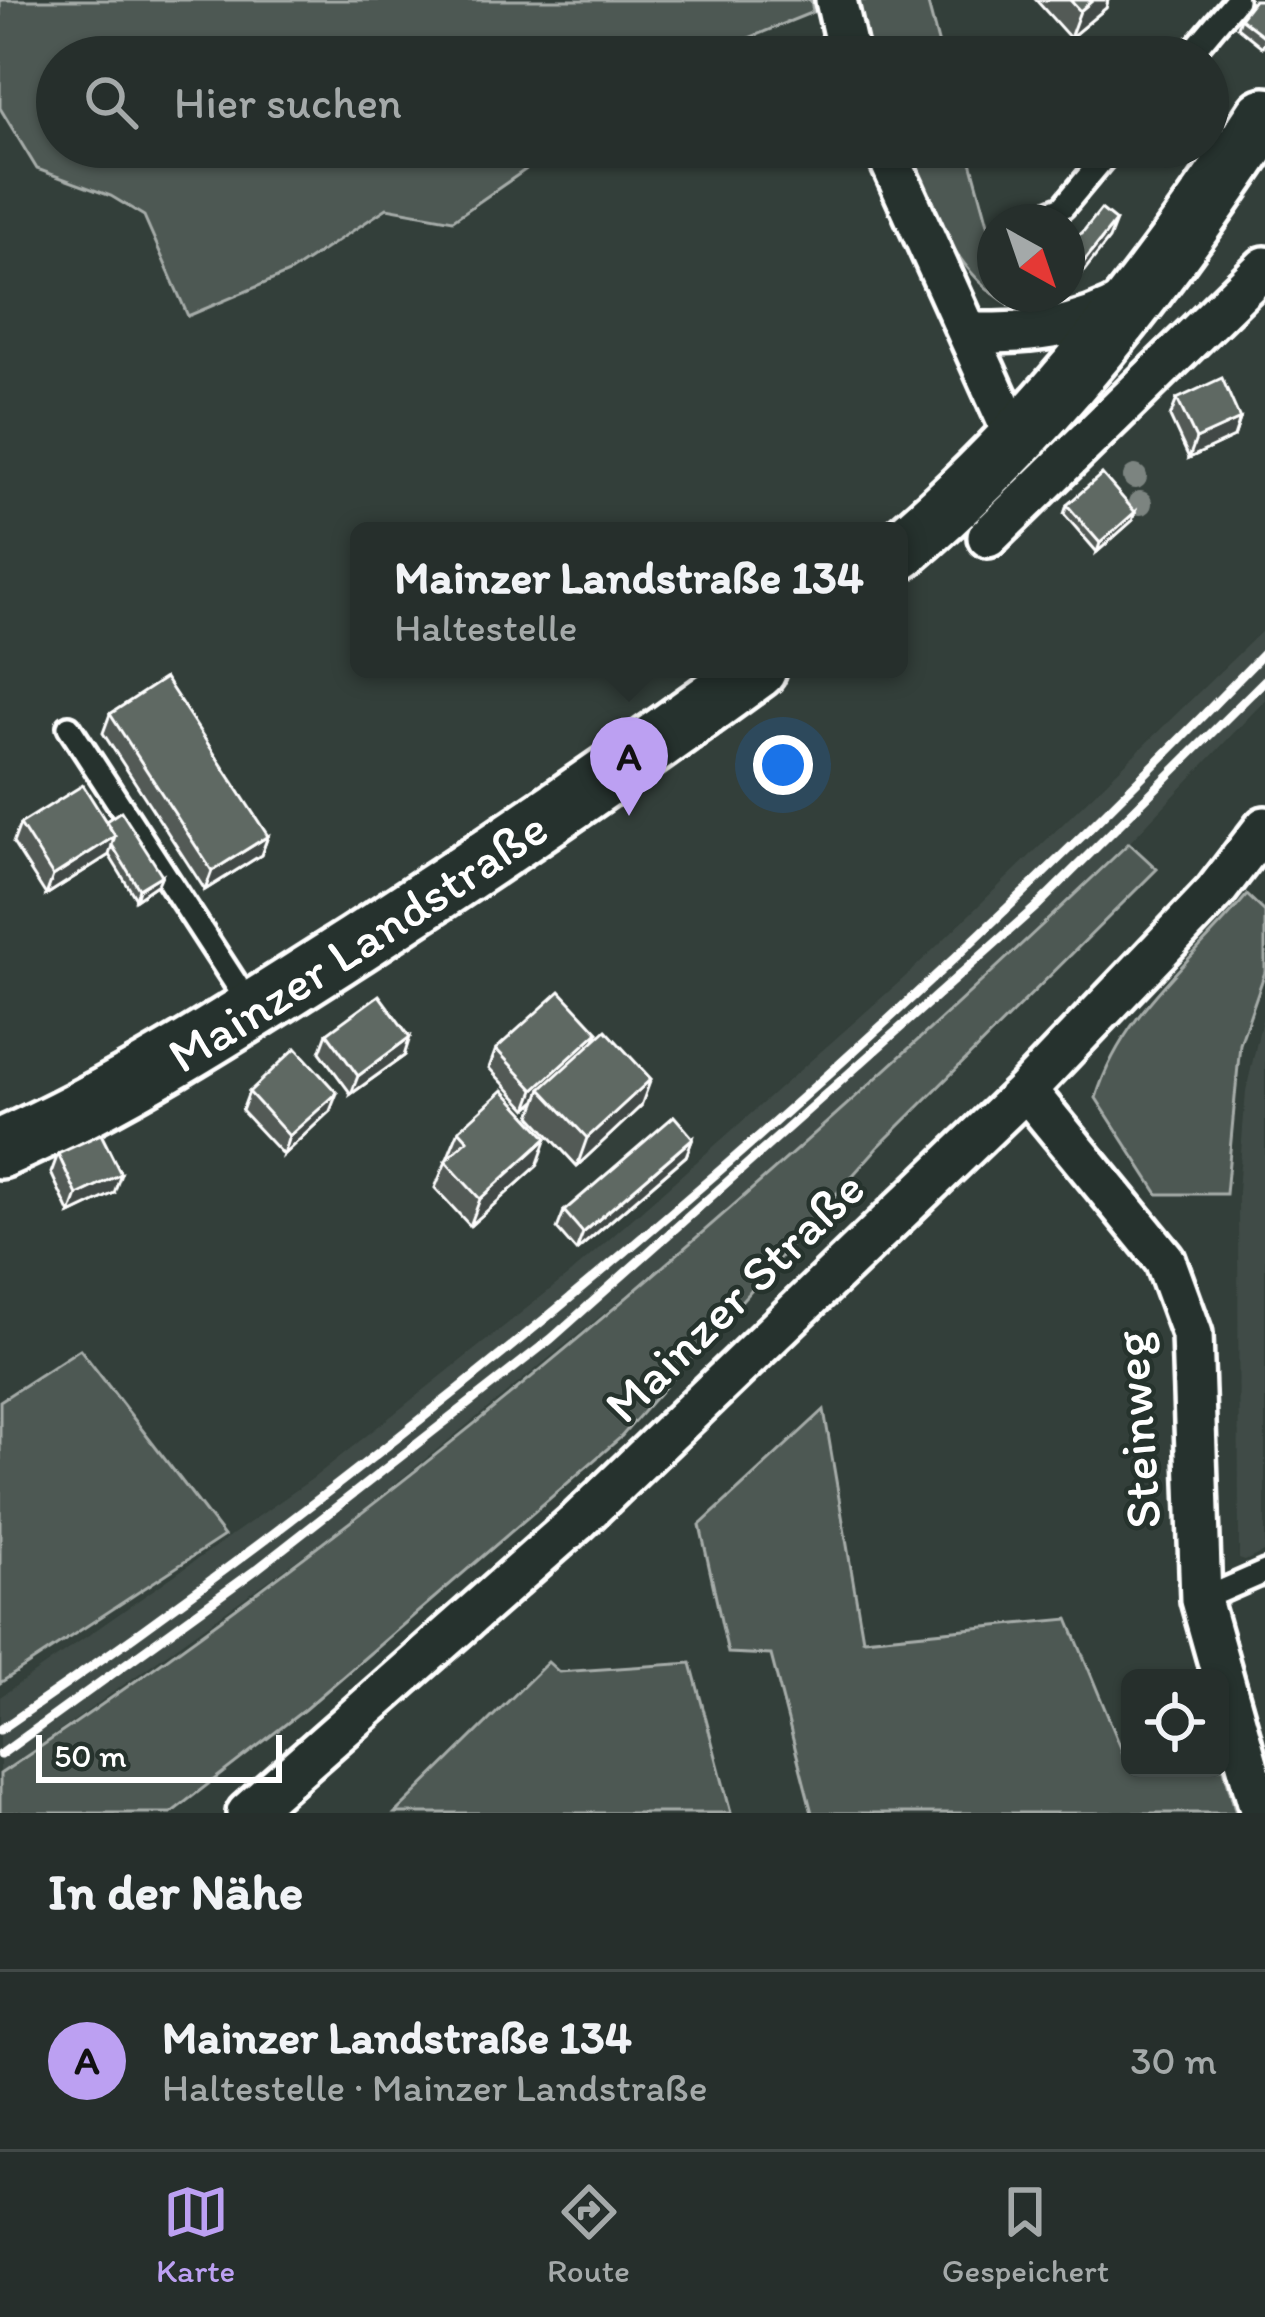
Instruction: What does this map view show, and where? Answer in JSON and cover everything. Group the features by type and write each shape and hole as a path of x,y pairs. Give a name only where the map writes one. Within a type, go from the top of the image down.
{"main road":[{"path":"1229,147 1265,117"},
{"path":"908,542 1015,438 1139,295 1211,168"},
{"name":"Mainzer Landstraße","path":"0,1149 176,1058 253,1011 604,780 745,678"}],"street":[{"path":"836,0 844,36"},
{"path":"893,168 1015,438"},
{"path":"988,537 1265,267"},
{"path":"968,333 1035,334 1100,317 1139,295"},
{"name":"Mainzer Straße","path":"248,1813 578,1521 1025,1090 1215,892 1265,827"},
{"name":"Steinweg","path":"1025,1090 1165,1259 1192,1334 1201,1600 1261,1813"}],"lane":[{"path":"1205,36 1235,0"},
{"path":"1066,204 1096,168"},
{"path":"69,727 253,1011"},
{"path":"1201,1600 1265,1572"}],"shaded area":[{"path":"0,0 811,0 813,12 754,36 36,36 36,167 0,108"},
{"path":"856,0 927,0 936,36 867,36"},
{"path":"528,168 453,220 387,208 289,273 188,316 144,216 111,196 37,169"},
{"path":"917,168 973,168 983,204 977,204 977,279 946,236"},
{"path":"1265,628 1265,700 1129,843 760,1186 341,1528 0,1774 0,1697 312,1479 570,1274 904,978"},
{"path":"1129,843 1157,869 877,1148 620,1438 304,1710 171,1813 0,1813 0,1774 298,1562 585,1333 861,1092"},
{"path":"1247,895 1265,912 1265,972 1240,1044 1226,1194 1158,1194 1096,1098 1107,1068 1140,1014"},
{"path":"1265,1006 1265,1551 1245,1561 1239,1559 1238,1191 1246,1091"},
{"path":"80,1349 224,1536 0,1683 0,1401"},
{"path":"824,1410 863,1639 1068,1619 1121,1748 1121,1777 1226,1777 1236,1813 812,1813 771,1655 728,1653 700,1525"},
{"path":"548,1662 559,1672 691,1663 731,1813 395,1813"}],"building":[{"path":"1070,0 1093,0 1080,11"},
{"path":"1254,0 1265,0 1265,37 1240,18"},
{"path":"1101,209 1116,221 1085,260 1085,229"},
{"path":"1222,378 1240,419 1196,439 1177,399"},
{"path":"1102,474 1135,512 1100,543 1067,505"},
{"path":"165,678 268,836 212,871 110,714"},
{"path":"83,785 115,836 53,876 20,824"},
{"path":"121,811 162,875 139,889 112,845 115,836 106,821"},
{"path":"560,991 598,1032 534,1090 496,1049"},
{"path":"379,995 410,1037 358,1076 327,1033"},
{"path":"606,1030 651,1079 587,1138 541,1089"},
{"path":"296,1048 337,1093 289,1136 249,1092"},
{"path":"503,1090 547,1138 480,1199 445,1161 468,1140 459,1130"},
{"path":"674,1116 693,1138 583,1233 564,1211"},
{"path":"101,1134 121,1174 77,1195 58,1154"}],"railway":[{"path":"0,1730 334,1487 659,1223 971,942 1265,652"},
{"path":"0,1755 257,1569 551,1339 1037,906 1265,680"}],"place":[{"name":"Mainzer Landstraße 134","path":"629,816"}]}
